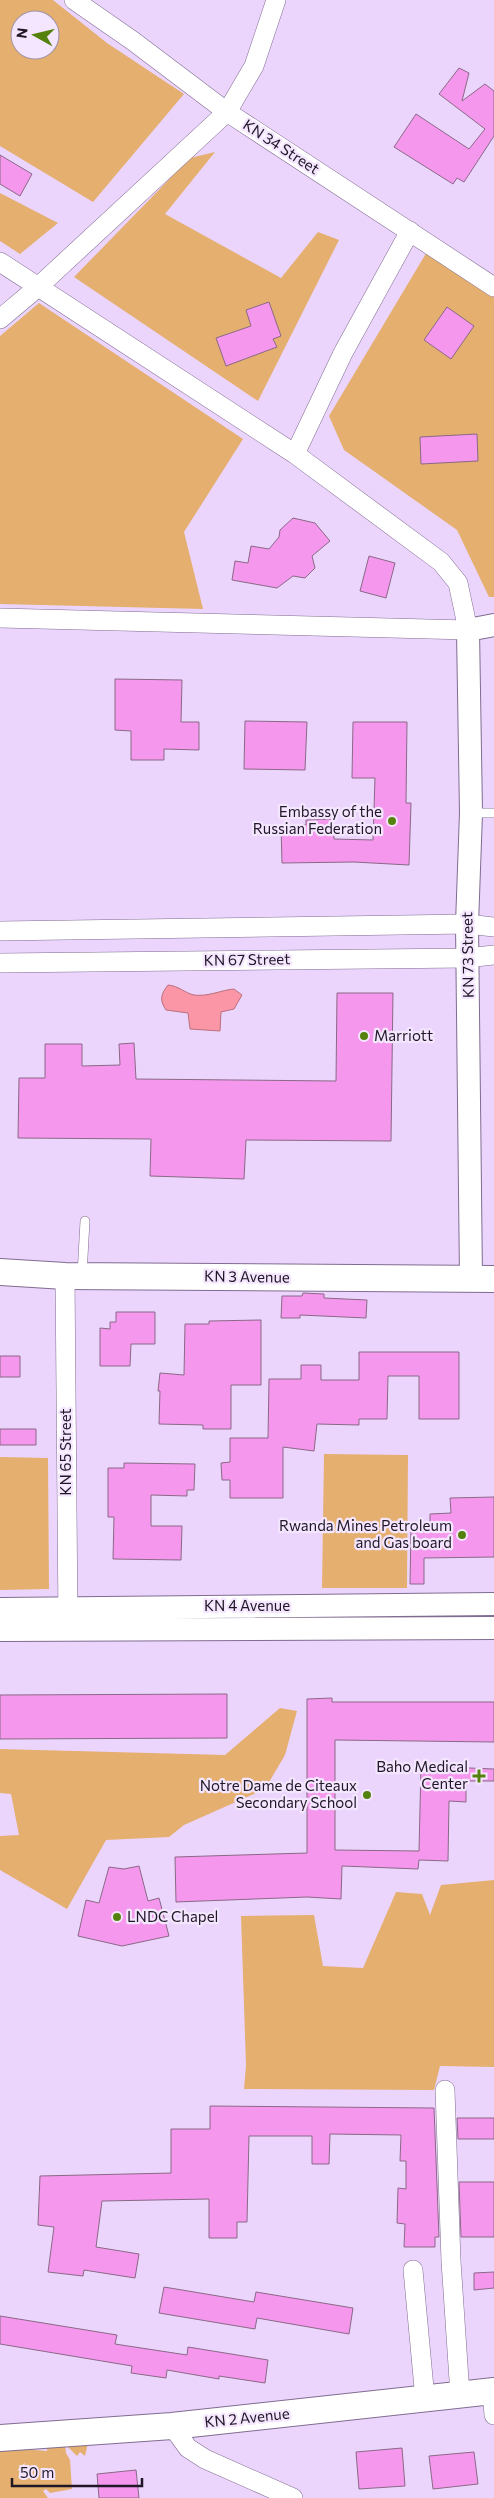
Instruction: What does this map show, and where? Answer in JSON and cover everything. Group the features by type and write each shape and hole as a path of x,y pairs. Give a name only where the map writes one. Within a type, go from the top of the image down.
{"main road":[{"name":"KN 3 Avenue","path":"0,1272 73,1276 483,1279"},
{"name":"KN 2 Avenue","path":"0,2438 172,2426 460,2395 493,2399"}],"street":[{"name":"KN 34 Street","path":"74,0 132,40 227,112 494,286"},
{"path":"0,319 38,287 227,112 254,66 276,0"},
{"path":"295,454 343,353 410,231"},
{"path":"0,262 295,454 441,562 458,583 468,630"},
{"path":"0,618 468,630 494,625"},
{"name":"KN 73 Street","path":"468,630 471,813 467,958 483,1279"},
{"path":"0,931 467,924 494,927"},
{"name":"KN 67 Street","path":"0,963 467,958 494,955"},
{"name":"KN 65 Street","path":"68,1618 73,1276"},
{"name":"KN 4 Avenue","path":"0,1630 68,1618 210,1606 494,1604"},
{"path":"209,1628 210,1606"},
{"name":"KN 4 Avenue","path":"0,1609 68,1618 209,1628 494,1628"},
{"path":"444,2090 451,2261 460,2395"},
{"path":"413,2270 425,2399"},
{"path":"172,2426 188,2448 205,2459 293,2498"}],"lane":[{"path":"471,813 494,813"},
{"path":"73,1276 85,1221"}],"shaded area":[{"path":"0,0 53,0 107,43 184,94 93,202 0,146"},
{"path":"215,152 165,214 281,278 318,232 339,240 258,401 74,277 190,158"},
{"path":"0,193 58,223 20,254 0,241"},
{"path":"428,250 494,293 494,597 489,597 457,530 344,450 329,416"},
{"path":"39,303 243,439 184,532 203,609 0,604 0,336"},
{"path":"168,985 194,995 234,989 242,995 234,1009 221,1012 220,1031 190,1029 188,1013 166,1010 162,1003 164,991"},
{"path":"324,1454 408,1455 407,1588 322,1588"},
{"path":"0,1457 48,1458 49,1589 0,1590"},
{"path":"280,1708 297,1711 285,1755 265,1789 184,1825 169,1837 106,1840 67,1909 0,1870 0,1836 19,1835 11,1794 0,1793 0,1749 225,1755"},
{"path":"494,1880 494,2067 440,2066 434,2090 244,2089 246,2065 241,1916 314,1915 323,1966 363,1968 396,1892 422,1894 430,1915 441,1885"},
{"path":"48,2439 88,2443 85,2456 80,2452 77,2456 65,2444 66,2453 70,2460 72,2489 50,2493 46,2489 43,2491 48,2498 0,2498 0,2447 47,2451"}],"building":[{"path":"459,68 469,73 462,101 485,84 494,91 494,136 464,182 457,178 453,184 394,147 416,114 469,149 485,129 439,94"},
{"path":"0,155 32,174 20,196 0,184"},
{"path":"269,302 281,336 273,339 277,347 226,366 216,338 251,326 246,310"},
{"path":"447,307 474,326 451,359 424,340"},
{"path":"477,434 478,461 421,464 420,437"},
{"path":"293,518 315,523 330,541 312,556 315,568 305,578 293,576 277,588 232,580 235,561 248,563 251,546 269,549 279,537 280,530"},
{"path":"369,556 395,563 386,598 360,591"},
{"path":"115,679 182,680 181,722 199,722 199,750 164,749 164,760 131,760 131,731 115,730"},
{"path":"245,721 307,722 305,770 244,769"},
{"path":"353,722 407,722 406,803 411,803 409,865 354,862 282,863 281,826 306,825 306,820 333,819 334,839 373,840 375,778 352,778"},
{"name":"Marriott","path":"337,993 393,993 391,1141 246,1140 244,1179 150,1176 151,1139 18,1138 19,1078 45,1078 45,1044 82,1044 82,1066 120,1065 119,1044 134,1043 136,1079 336,1081"},
{"path":"303,1293 324,1294 324,1298 367,1300 366,1318 300,1315 300,1318 281,1318 282,1296 302,1296"},
{"path":"116,1312 155,1312 155,1344 131,1344 130,1366 100,1366 100,1328 110,1329 110,1322 116,1322"},
{"path":"261,1320 261,1385 231,1385 231,1429 203,1429 203,1425 159,1424 160,1391 158,1391 160,1373 184,1375 185,1324 209,1324 209,1321"},
{"path":"359,1352 459,1352 459,1419 419,1419 419,1376 388,1376 387,1419 359,1419 359,1425 317,1424 314,1451 283,1447 283,1498 230,1498 230,1480 222,1480 221,1463 230,1462 230,1438 268,1438 269,1379 301,1379 301,1365 321,1365 321,1380 359,1380"},
{"path":"0,1356 20,1356 20,1377 0,1377"},
{"path":"0,1429 36,1429 36,1445 0,1445"},
{"path":"124,1463 195,1464 194,1490 187,1490 187,1496 151,1495 151,1526 182,1526 181,1560 113,1559 114,1517 108,1517 108,1468 124,1468"},
{"name":"Rwanda Mines Petroleum and Gas board","path":"494,1497 494,1557 424,1558 424,1584 410,1584 411,1528 430,1529 430,1514 451,1513 450,1498"},
{"path":"227,1694 227,1738 0,1739 0,1695"},
{"path":"332,1698 332,1702 494,1702 494,1742 335,1740 335,1850 419,1851 421,1766 494,1769 494,1781 466,1781 466,1802 449,1801 448,1861 419,1860 418,1869 342,1866 341,1899 307,1897 176,1902 175,1857 307,1853 307,1699"},
{"path":"139,1866 148,1901 159,1898 169,1936 122,1946 78,1936 86,1900 99,1903 109,1867 124,1869"},
{"path":"210,2106 434,2108 439,2237 435,2237 435,2247 404,2247 405,2224 397,2223 398,2188 406,2189 406,2161 400,2161 401,2135 330,2134 329,2164 312,2164 312,2136 249,2136 247,2222 237,2222 237,2238 209,2238 209,2199 102,2201 96,2247 139,2254 135,2278 84,2270 83,2276 48,2272 54,2227 38,2225 40,2176 171,2173 171,2129 210,2129"},
{"path":"457,2118 494,2118 494,2139 458,2139"},
{"path":"459,2182 494,2182 494,2237 461,2237"},
{"path":"494,2272 494,2288 474,2290 474,2273"},
{"path":"164,2287 254,2302 256,2292 353,2308 349,2334 257,2318 255,2329 159,2313"},
{"path":"0,2316 117,2335 115,2344 187,2355 188,2347 268,2360 265,2383 219,2376 219,2379 167,2370 166,2378 131,2373 132,2366 0,2344"},
{"path":"402,2448 405,2486 359,2489 356,2452"},
{"path":"474,2452 478,2484 433,2489 429,2456"},
{"path":"136,2470 139,2498 99,2498 97,2474"}],"place":[{"name":"Embassy of the Russian Federation","path":"392,821"},
{"name":"Marriott","path":"364,1036"},
{"name":"Rwanda Mines Petroleum and Gas board","path":"462,1535"},
{"name":"Baho Medical Center","path":"479,1776"},
{"name":"Notre Dame de Citeaux Secondary School","path":"367,1795"},
{"name":"LNDC Chapel","path":"117,1917"}]}
